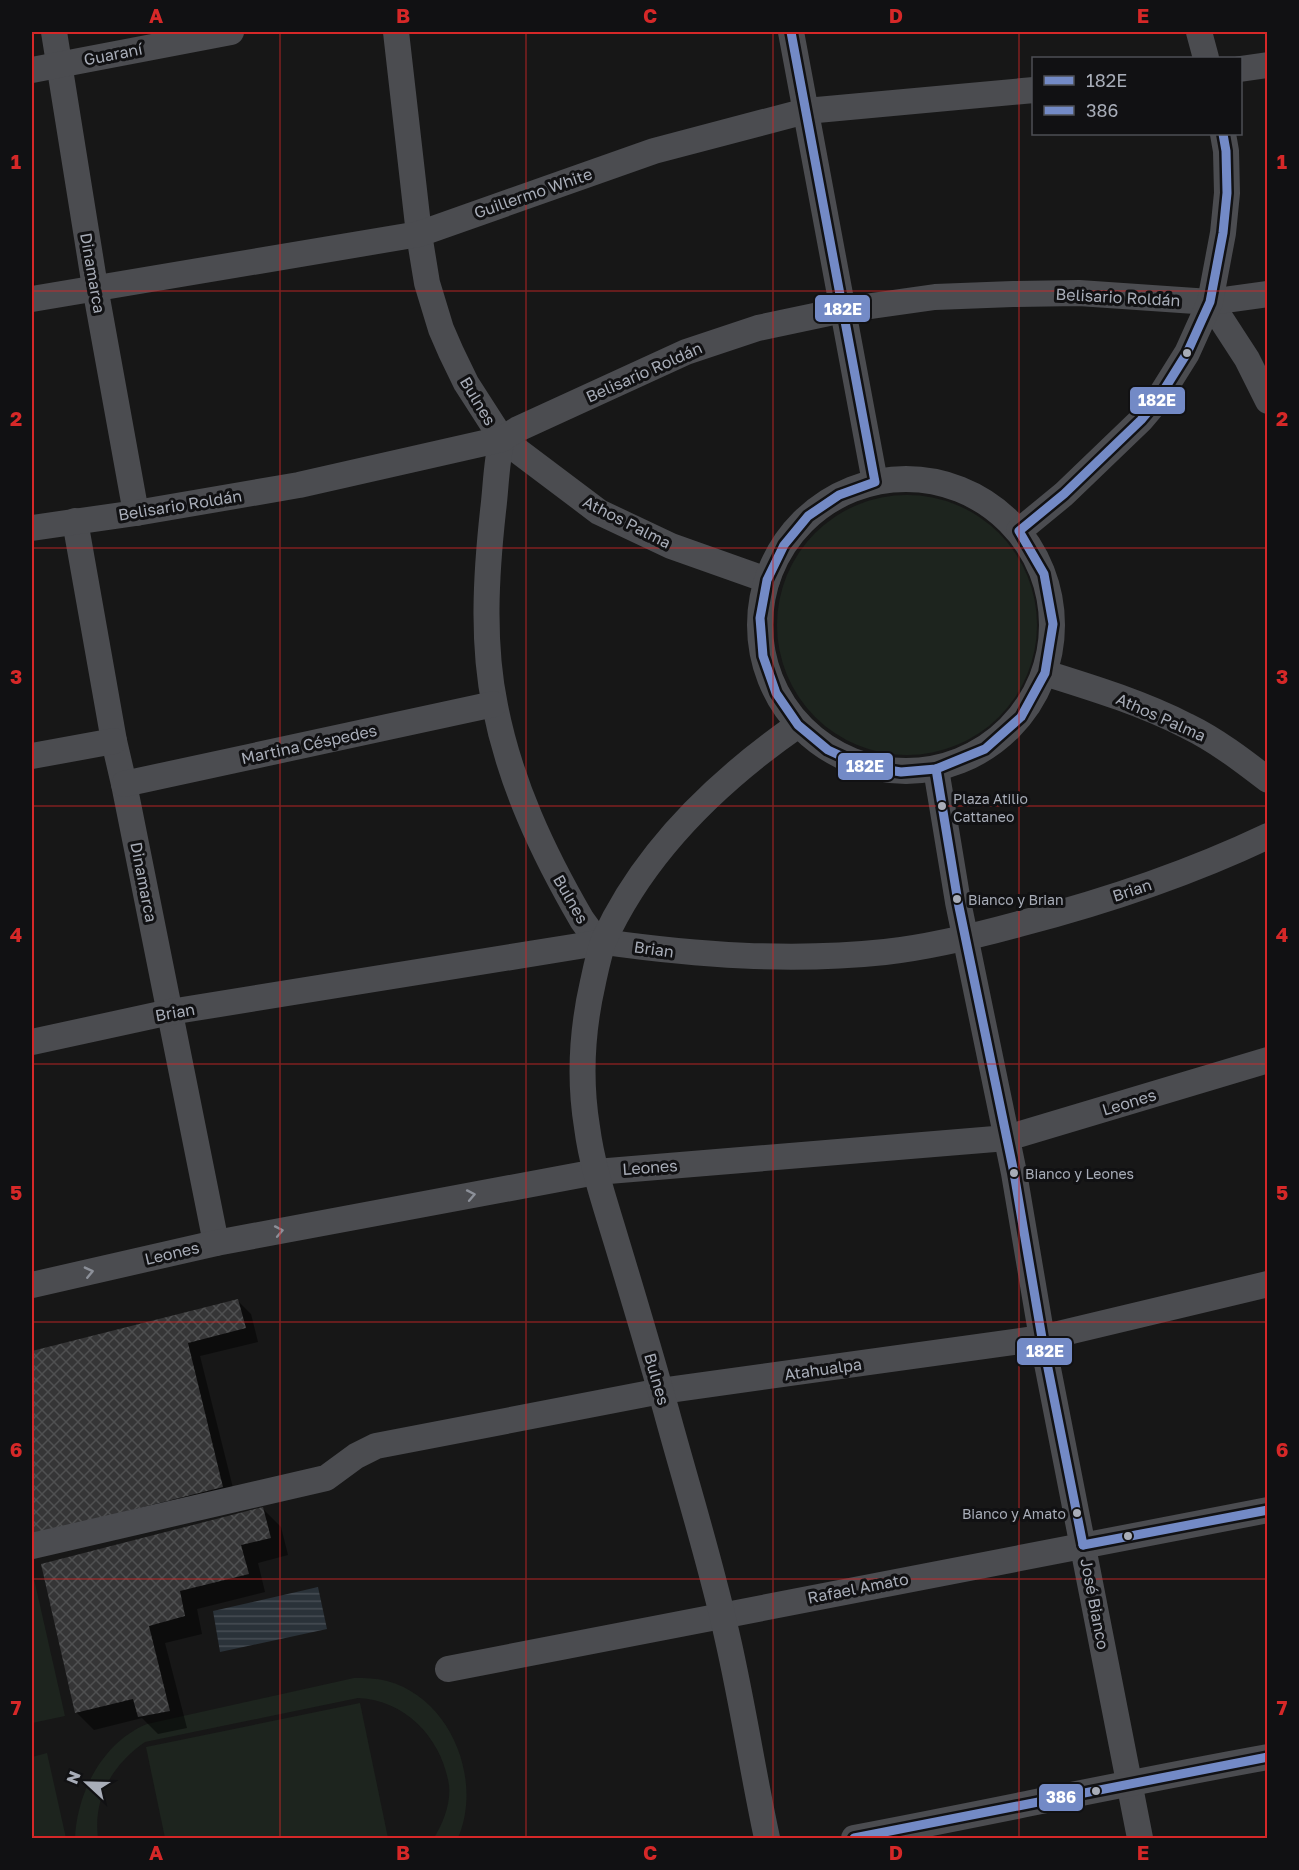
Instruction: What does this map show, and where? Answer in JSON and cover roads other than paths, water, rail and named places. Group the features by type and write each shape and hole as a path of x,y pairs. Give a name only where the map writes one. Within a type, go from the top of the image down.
{"street":[{"name":"Dinamarca","path":"54,32 95,287 136,513"},
{"name":"Guaraní","path":"32,70 231,32"},
{"name":"Bulnes","path":"396,32 419,234 427,283 441,329 466,383 502,439 490,543 487,593 489,663 494,704 512,773 535,832 582,920 590,931 604,942 587,1010 582,1049 582,1085 587,1128 596,1172 661,1391 722,1615 767,1839"},
{"path":"791,32 875,482"},
{"path":"1198,32 1206,57"},
{"path":"1242,69 1268,65"},
{"name":"Guillermo White","path":"32,299 419,234 654,151 806,111 1032,90"},
{"path":"1019,531 1064,494 1119,443 1157,401 1187,353 1210,302 1223,233 1227,193 1223,135"},
{"name":"Belisario Roldán","path":"32,528 299,485 502,439 518,429 686,352 758,328 843,310 935,297 1013,294 1079,293 1210,302 1268,294"},
{"path":"1210,302 1247,359 1268,401"},
{"name":"Athos Palma","path":"502,439 599,512 671,546 767,580"},
{"path":"915,478 954,486 989,504 1019,531 1044,574 1053,624 1045,673 1021,717 985,749 936,769 902,772 863,766 828,750 798,725 776,693 763,657 760,618 767,580 784,545 808,516 839,495 875,482 915,478"},
{"name":"Dinamarca","path":"75,521 114,741 216,1243"},
{"name":"Athos Palma","path":"1045,673 1121,698 1189,727 1268,780"},
{"name":"Martina Céspedes","path":"124,784 494,704"},
{"path":"604,942 654,858 679,826 748,762 798,725"},
{"path":"32,756 114,741"},
{"name":"José Bianco","path":"936,769 966,937 1007,1138 1042,1338 1140,1839"},
{"name":"Brian","path":"32,1042 170,1012 604,942 695,954 783,957 886,951 966,937 1036,920 1197,868 1268,836"},
{"name":"Leones","path":"32,1285 216,1243 596,1172 1007,1138 1268,1060"},
{"name":"Atahualpa","path":"32,1546 326,1478 356,1456 376,1446 661,1391 1042,1338 1268,1284"},
{"name":"Rafael Amato","path":"448,1669 1268,1510"},
{"path":"854,1839 1268,1757"}],"place":[{"name":"Plaza Atilio Cattaneo","path":"942,806"},
{"name":"Bianco y Brian","path":"957,899"},
{"name":"Bianco y Leones","path":"1014,1173"},
{"name":"Bianco y Amato","path":"1077,1513"}]}
